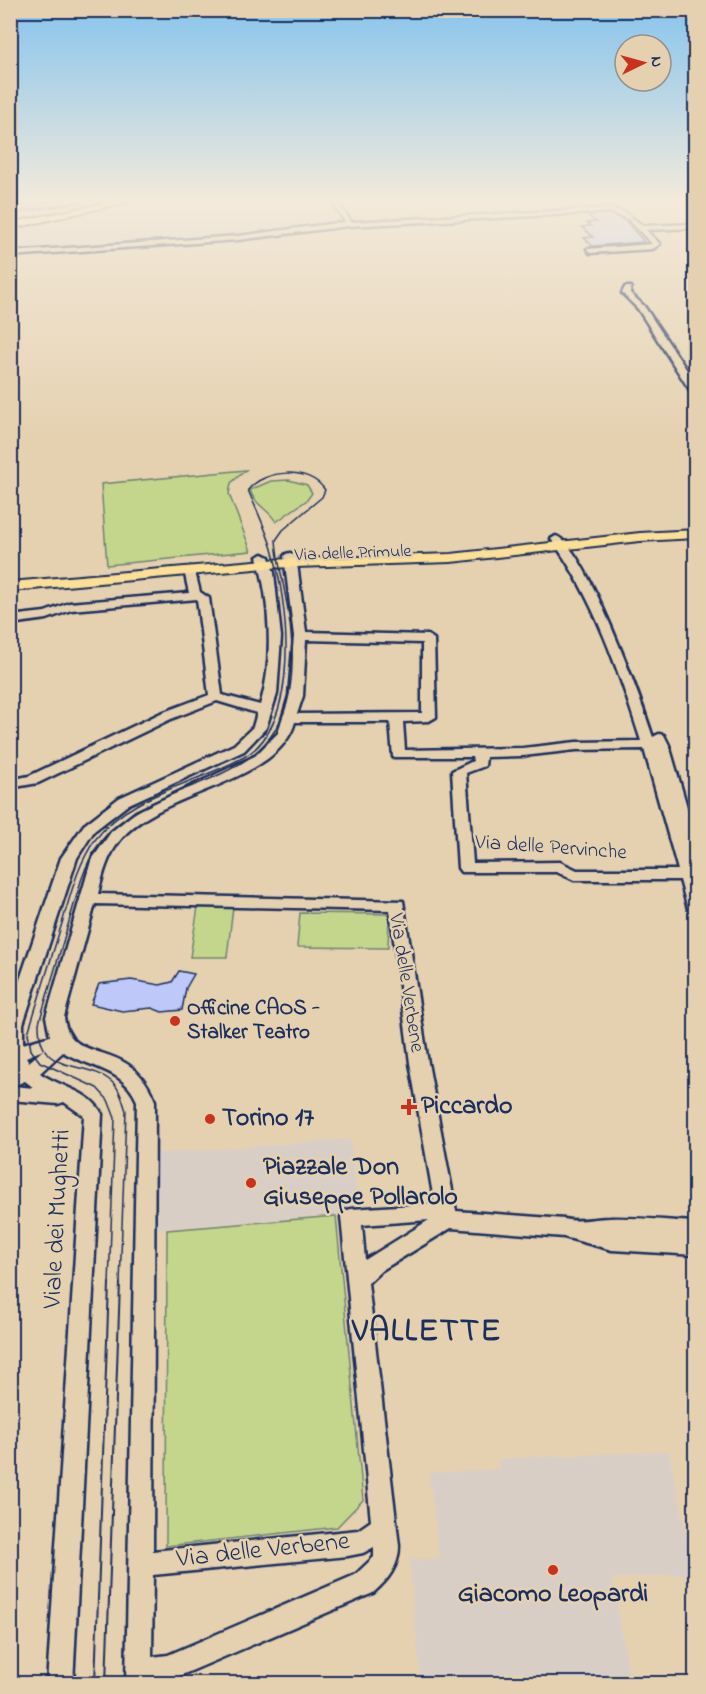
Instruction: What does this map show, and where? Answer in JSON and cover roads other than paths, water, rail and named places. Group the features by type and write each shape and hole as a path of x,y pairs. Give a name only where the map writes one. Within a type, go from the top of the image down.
{"main road":[{"name":"Via delle Primule","path":"10,579 289,559 451,558 638,530 696,527"},
{"name":"Via delle Primule","path":"564,542 696,534"},
{"name":"Via delle Primule","path":"10,587 264,561"}],"street":[{"path":"628,290 626,293 640,308 696,392"},
{"path":"564,542 603,621 656,745 692,871 696,909"},
{"path":"139,1677 146,1101 134,1079 124,1071 66,1046 56,1032 55,1017 99,861 116,835 141,815 260,759 285,734 291,718 299,672 300,636 299,616 289,559"},
{"path":"62,1041 40,1044 13,1055 14,1024 69,858 77,843 95,823 124,801 239,748 259,728 266,711 274,670 275,637 264,561"},
{"path":"190,570 195,594"},
{"path":"10,620 47,615 69,608 195,594 203,598 216,697"},
{"path":"291,718 429,717 428,639 300,636"},
{"path":"10,784 33,780 166,716 216,697 266,711"},
{"path":"396,718 398,754 523,752 576,746 656,745"},
{"name":"Via delle Pervinche","path":"478,753 480,763 459,771 466,868 560,867 574,875 692,871"},
{"name":"Via delle Verbene","path":"88,899 397,905 408,1000 428,1120 448,1219"},
{"path":"19,1077 42,1064 62,1041"},
{"name":"Viale dei Mughetti","path":"13,1055 19,1077 75,1098 87,1105 93,1114 60,1683"},
{"path":"10,1093 75,1098"},
{"name":"Via delle Verbene","path":"139,1677 168,1668 364,1584 380,1570 389,1551 383,1526 351,1217 429,1212 448,1219 574,1229 611,1226 696,1231"},
{"path":"357,1279 375,1264 448,1219"},
{"name":"Via delle Verbene","path":"574,1229 612,1241 696,1246"},
{"name":"Via delle Verbene","path":"139,1564 348,1544 363,1541 383,1526"}],"tram line":[{"path":"109,1285 115,1118 108,1100 97,1088 40,1062 31,1050 28,1033 76,879 95,840 109,824 126,811 164,791 244,757 263,741 275,718 283,691 286,661 283,600 272,549 248,490 256,483 276,474 298,474 318,482 325,490 322,497 283,530 276,540 292,644 289,694 278,726 259,749 235,767 150,804 124,819 102,840 95,849 81,881 39,1023 41,1041 47,1053 55,1060 104,1076 115,1085 122,1097 126,1111 120,1285"},
{"path":"95,1684 109,1283"},
{"path":"106,1684 120,1283"}],"place":[{"name":"Officine CAOS - Stalker Teatro","path":"175,1021"},
{"name":"Piccardo","path":"409,1107"},
{"name":"Torino 17","path":"210,1119"},
{"name":"Piazzale Don Giuseppe Pollarolo","path":"251,1183"},
{"name":"Giacomo Leopardi","path":"553,1570"}],"district":[{"name":"VALLETTE","path":"427,1332"}]}
